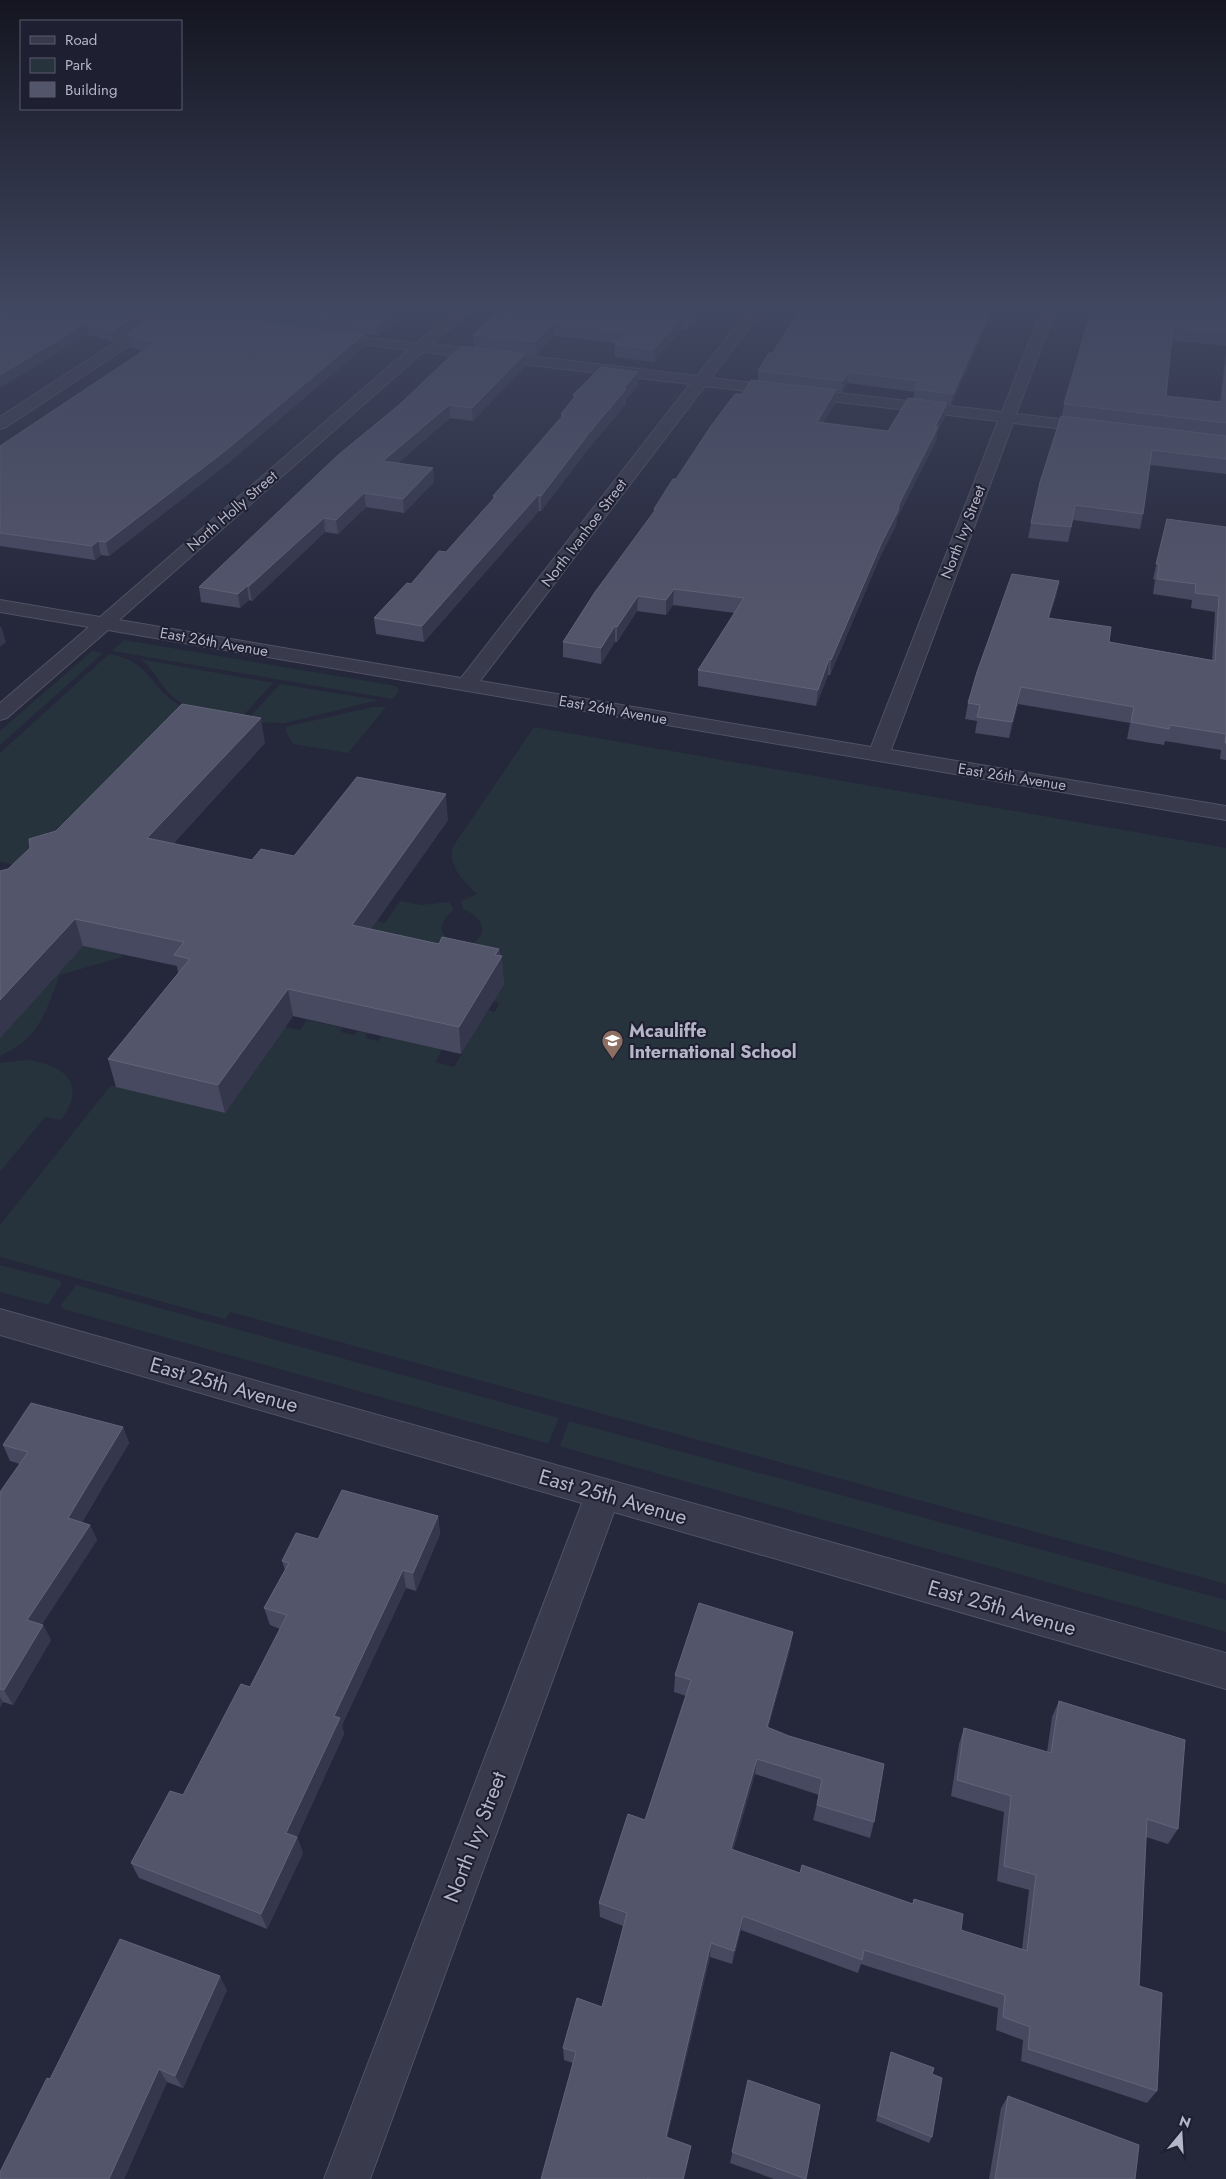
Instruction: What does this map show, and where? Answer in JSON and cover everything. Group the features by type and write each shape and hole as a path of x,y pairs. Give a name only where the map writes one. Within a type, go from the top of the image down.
{"street":[{"path":"0,424 20,411"},
{"name":"North Holly Street","path":"0,714 348,411"},
{"name":"North Ivanhoe Street","path":"466,685 677,411"},
{"path":"953,411 1111,430"},
{"name":"North Ivy Street","path":"878,755 1009,411"},
{"name":"East 26th Avenue","path":"0,606 1226,813"},
{"name":"East 25th Avenue","path":"0,1322 1226,1671"},
{"name":"North Ivy Street","path":"347,2179 603,1494"}],"green space":[{"path":"124,640 396,686 399,691 393,699 112,651"},
{"path":"92,651 103,653 0,745 0,731"},
{"path":"109,654 124,658 143,669 171,700 183,707 37,869 0,862 0,753"},
{"path":"140,659 273,683 238,721 194,708 178,700 167,691 149,667"},
{"path":"280,684 378,700 285,723 245,722"},
{"path":"373,707 386,707 348,753 293,744 286,732 286,727 289,726"},
{"name":"Mcauliffe International School","path":"534,727 1226,848 1226,1584 230,1312 225,1319 0,1257 0,1225 111,1085 225,1113 285,1027 300,1030 307,1020 343,1028 340,1032 354,1035 357,1031 367,1033 365,1038 378,1041 382,1036 442,1050 435,1062 454,1067 488,1010 495,1012 499,1003 363,942 377,921 385,923 400,901 421,905 449,902 454,910 446,917 442,924 443,934 454,941 469,946 480,936 482,926 475,916 463,909 461,901 477,894 458,873 453,861 452,848"},
{"path":"83,946 121,954 122,957 60,975 45,1013 33,1032 14,1049 0,1056 0,1038"},
{"path":"27,1060 40,1062 61,1071 68,1078 72,1086 72,1096 69,1107 61,1120 45,1117 0,1172 0,1063"},
{"path":"0,1265 59,1280 62,1283 48,1305 0,1292"},
{"path":"76,1285 559,1418 549,1442 546,1443 63,1309 61,1305"},
{"path":"569,1421 1226,1600 1226,1632 562,1447 560,1445"}],"building":[{"path":"53,411 273,411 225,451 106,542 98,541 92,546 0,533 0,446"},
{"path":"392,411 442,411 383,461 433,468 403,499 364,493 336,520 324,518 238,594 199,587 338,455"},
{"path":"564,411 608,411 541,496 538,495 422,626 374,618 407,583 411,584 439,551 446,552 496,496 493,496 564,414 561,414"},
{"path":"722,411 824,411 817,422 888,431 900,411 943,411 935,427 938,427 899,504 898,511 882,542 831,660 829,659 818,690 698,670 744,598 674,589 666,600 638,596 601,648 563,642 595,592 656,509 654,509 673,479 676,479"},
{"path":"1121,411 1226,411 1226,423"},
{"path":"1061,416 1226,436 1226,459 1152,450 1143,514 1075,505 1071,527 1031,523 1040,482"},
{"path":"1167,519 1226,527 1226,734 1170,725 1169,729 1131,722 1134,707 1021,687 1012,722 977,717 980,705 968,703 1012,574 1059,581 1048,618 1111,627 1109,642 1215,661 1219,596 1195,593 1196,584 1157,579 1159,564 1156,564"},
{"path":"182,704 261,718 147,838 252,860 261,849 294,856 357,777 446,794 352,925 439,944 442,937 499,949 495,955 502,956 459,1027 288,989 218,1085 108,1059 190,959 174,955 184,942 75,919 0,1000 0,871 8,869 30,848 29,839 56,831"},
{"path":"31,1403 123,1427 68,1518 90,1525 27,1620 43,1625 4,1690 0,1689 0,1492 28,1452 3,1445"},
{"path":"342,1490 438,1516 413,1573 403,1570 334,1716 340,1718 286,1833 297,1837 261,1914 131,1863 170,1791 183,1795 241,1684 250,1687 287,1615 264,1608 289,1563 282,1561 296,1533 318,1539"},
{"path":"699,1603 793,1632 767,1727 789,1736 884,1764 874,1822 817,1805 822,1779 757,1759 731,1849 800,1873 802,1865 913,1904 914,1899 963,1914 961,1930 1027,1951 1036,1875 1004,1866 1011,1796 957,1780 964,1728 1051,1753 1059,1701 1185,1740 1178,1829 1147,1819 1139,1986 1162,1993 1157,2091 1028,2049 1030,2027 1003,2017 1005,1995 864,1950 862,1960 743,1916 734,1951 711,1943 666,2137 691,2146 683,2179 541,2179 576,2052 563,2048 577,1998 602,2007 627,1913 599,1903 628,1814 645,1820 691,1680 675,1675"},
{"path":"120,1939 220,1976 175,2076 159,2069 109,2179 0,2179 0,2172 47,2078 50,2079"},
{"path":"891,2052 934,2068 932,2074 942,2078 932,2137 878,2115"},
{"path":"748,2080 820,2105 806,2179 732,2152"},
{"path":"1008,2096 1139,2145 1135,2179 995,2179"}],"place":[{"name":"Mcauliffe International School","path":"613,1060"}]}
